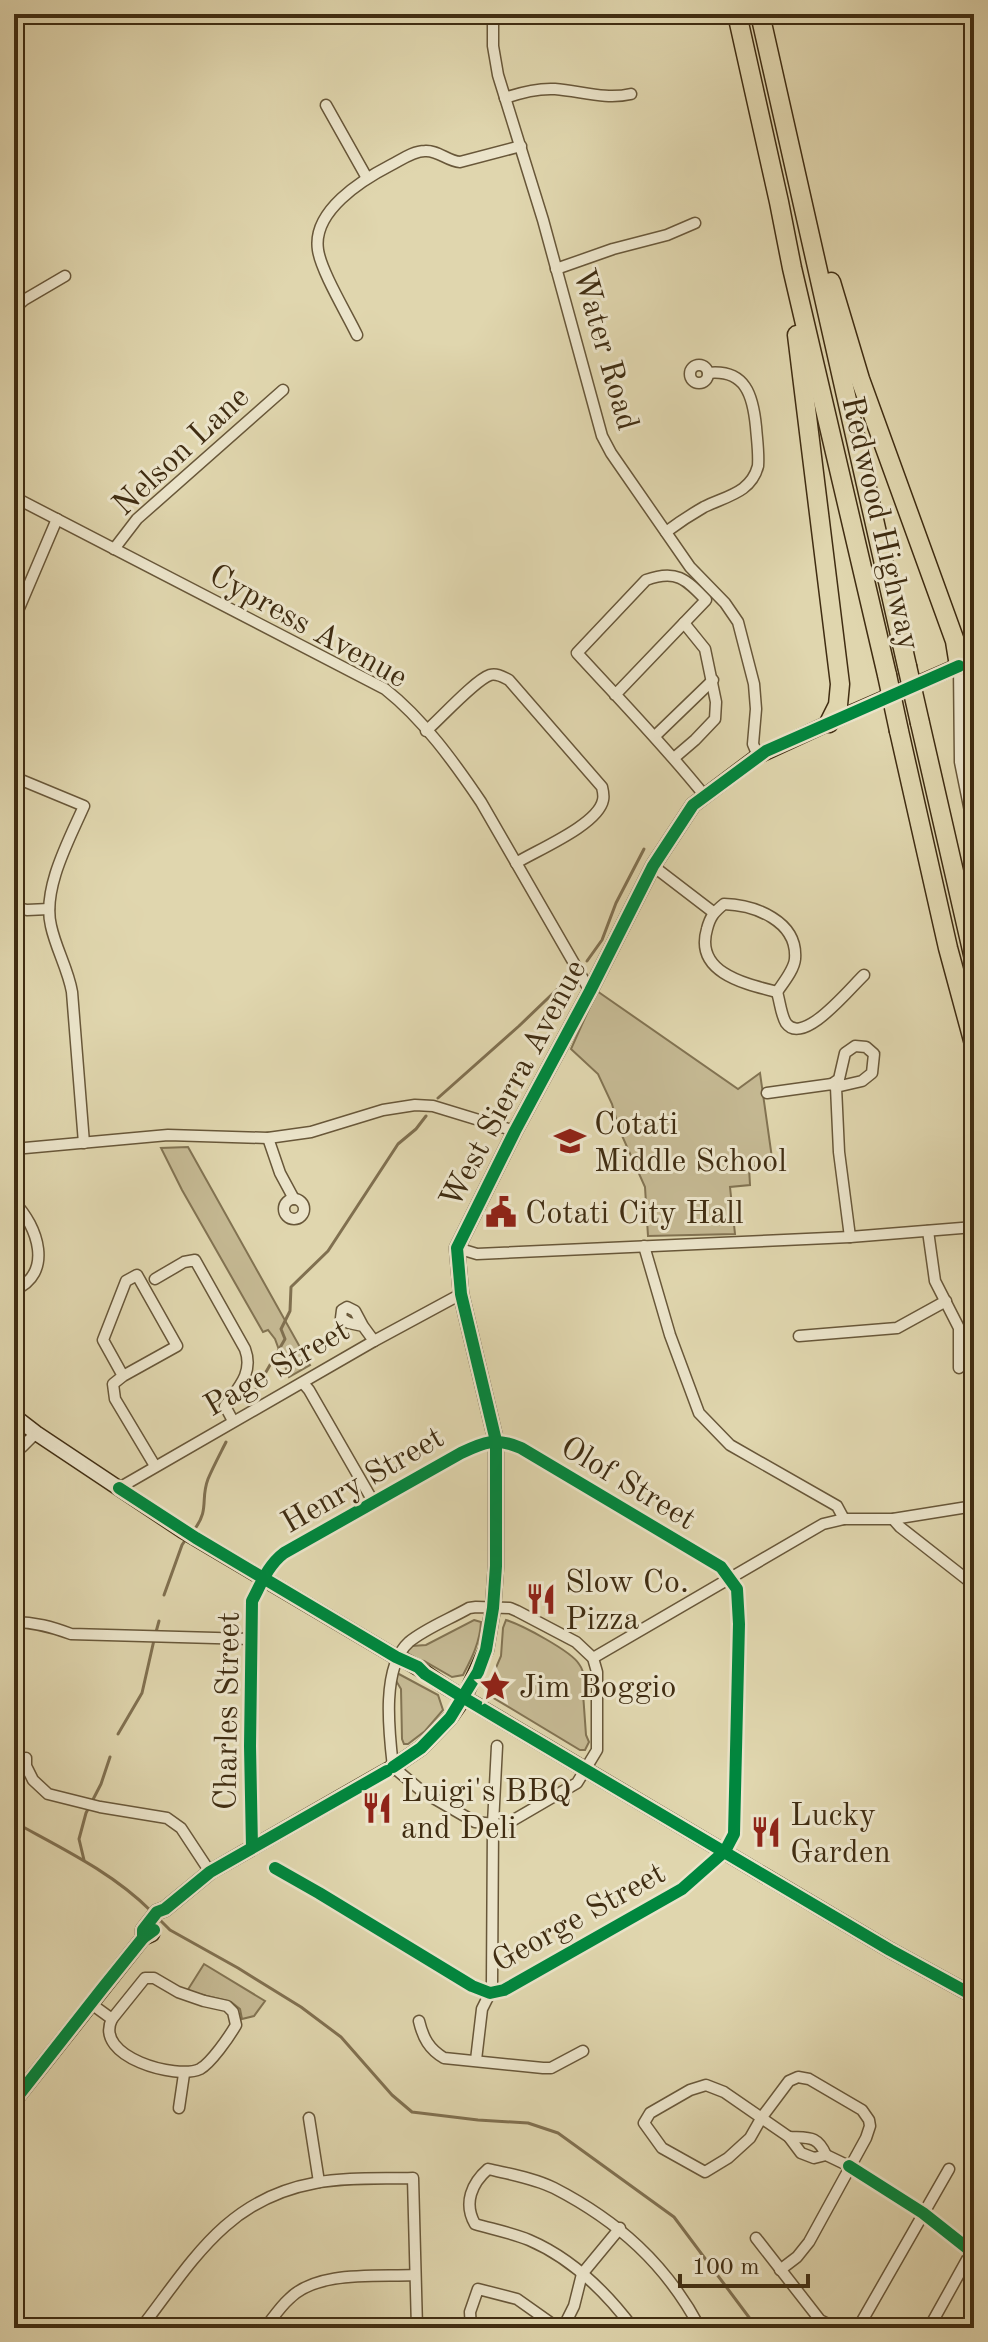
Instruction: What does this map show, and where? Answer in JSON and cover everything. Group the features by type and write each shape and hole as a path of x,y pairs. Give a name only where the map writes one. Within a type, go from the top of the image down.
{"highway":[{"name":"Redwood Highway","path":"737,14 948,948 974,1044"},
{"name":"Redwood Highway","path":"760,14 974,959"},
{"path":"799,188 860,379 955,641 967,663"},
{"path":"792,268 794,310 840,684 838,705 829,723"},
{"path":"955,641 974,648"},
{"path":"840,684 855,711"}],"main road":[{"name":"West Sierra Avenue","path":"90,2003 143,1938 151,1934 154,1922 163,1918 165,1909 210,1872 421,1748 450,1718 464,1698 486,1650 493,1608 496,1441 461,1294 457,1248 653,866 683,817 704,795 758,756 967,663"},
{"path":"14,1416 190,1534 396,1657 404,1669 414,1674 425,1674 890,1950 974,1996"},
{"path":"14,2101 90,2003"}],"street":[{"name":"Water Road","path":"493,14 494,56 602,436 690,567 725,603 738,622 756,692 753,744 758,756"},
{"path":"505,98 540,89 607,97 631,94"},
{"path":"326,105 367,178"},
{"path":"357,335 320,256 318,239 326,218 348,191 418,151 433,151 451,161 460,162 521,146"},
{"path":"556,269 613,249 677,232 695,223"},
{"path":"14,309 65,276"},
{"path":"666,532 707,506 747,487 756,475 754,404 750,393 730,375 708,373"},
{"name":"Nelson Lane","path":"114,549 137,519 283,390"},
{"name":"Cypress Avenue","path":"14,497 385,689 400,701 481,802 590,991"},
{"path":"14,620 57,519"},
{"path":"615,695 706,600 690,583 677,575 658,575 646,580 577,653 615,695 655,736 704,795"},
{"path":"674,758 715,719 713,680 705,649 684,623"},
{"path":"967,663 960,762 974,831"},
{"path":"426,731 479,682 490,675 499,675 509,680 602,787 603,801 595,814 581,826 516,863"},
{"path":"655,736 713,680"},
{"path":"14,777 84,806 57,872 49,909 50,923 72,992 84,1143"},
{"path":"653,866 713,912"},
{"path":"777,992 730,978 706,955 704,939 713,912 724,904 746,905 784,925 793,942 795,962 777,992 789,1026 799,1030 813,1025 864,975"},
{"path":"14,907 49,909"},
{"path":"767,1093 834,1086 862,1081 872,1073 874,1054 866,1047 855,1046 845,1053 839,1079 834,1086 850,1237"},
{"path":"14,1149 168,1135 268,1138 320,1130 383,1110 415,1105 433,1106 515,1131"},
{"path":"268,1138 294,1199"},
{"path":"14,1202 35,1234 39,1263 23,1286 14,1290"},
{"path":"457,1248 477,1254 850,1237 974,1227"},
{"path":"928,1231 935,1281 959,1328 959,1368"},
{"path":"644,1246 670,1335 699,1413 730,1445 837,1506 844,1519"},
{"path":"155,1279 184,1262 195,1260 241,1341 249,1364 244,1380 225,1406 233,1421"},
{"path":"123,1376 103,1340 126,1281 137,1275 177,1346 113,1384 115,1399 155,1466"},
{"name":"Page Street","path":"119,1488 461,1294"},
{"path":"799,1336 897,1328 946,1301"},
{"path":"363,1326 374,1341"},
{"path":"303,1383 374,1503"},
{"path":"14,1451 36,1433"},
{"name":"Henry Street","path":"264,1578 274,1561 284,1553 461,1453 482,1443 496,1441"},
{"name":"Olof Street","path":"496,1441 521,1448 721,1567 731,1579"},
{"path":"593,1658 823,1524 844,1519 893,1519 974,1506"},
{"path":"893,1519 974,1585"},
{"name":"Charles Street","path":"252,1847 252,1601 264,1578"},
{"path":"725,1851 734,1834 737,1768 739,1624 737,1589 731,1579"},
{"path":"469,1608 493,1608 510,1608 576,1642 593,1658 597,1672 597,1750 587,1770 577,1783 505,1825 475,1822 423,1792 393,1767 390,1678 396,1657 416,1637 469,1608"},
{"path":"14,1622 50,1626 71,1634 251,1639"},
{"path":"476,2060 482,2009 490,1993 497,1746"},
{"path":"26,1758 26,1766 33,1780 48,1794 100,1807 167,1818 181,1828 210,1872"},
{"name":"George Street","path":"490,1993 504,1990 682,1889 725,1851"},
{"path":"275,1868 472,1986 490,1993"},
{"path":"149,1977 178,1992 227,2006 233,2012 236,2025 203,2068 184,2074 126,2057 110,2038 112,2019 149,1977"},
{"path":"90,2003 112,2019"},
{"path":"419,2021 422,2035 434,2052 444,2058 551,2068 583,2051"},
{"path":"179,2108 184,2074"},
{"path":"780,2270 797,2257 809,2242 849,2166 866,2138 870,2126 862,2110 809,2079 798,2077 789,2081 762,2117 750,2138 728,2158 705,2172 662,2148 644,2123 650,2113 690,2090 706,2085 724,2092 762,2117 789,2137 801,2153 814,2158 826,2155 849,2166 923,2213 973,2251 929,2328"},
{"path":"309,2118 319,2182"},
{"path":"789,2137 815,2139 821,2143 826,2155"},
{"path":"633,2328 608,2296 582,2274 530,2241 475,2224 469,2203 477,2178 488,2169 552,2187 620,2228 660,2267 684,2299 700,2328"},
{"path":"858,2328 949,2169"},
{"path":"141,2328 208,2242 238,2214 260,2200 287,2189 319,2182 413,2178 417,2328"},
{"path":"471,2328 470,2312 478,2289 517,2299 561,2328 574,2306 582,2274 620,2228"},
{"path":"756,2238 820,2320 836,2328"},
{"path":"265,2328 290,2297 312,2283 332,2278 415,2275"}],"shaded area":[{"path":"597,991 738,1089 760,1073 773,1165 749,1167 750,1185 730,1187 735,1234 648,1236 645,1187 619,1129 612,1104 598,1074 571,1049"},
{"path":"188,1147 310,1365 289,1377 275,1339 268,1330 263,1332 161,1148"},
{"path":"474,1620 481,1622 479,1636 463,1675 452,1677 408,1655 407,1650 412,1646 426,1645"},
{"path":"506,1620 557,1646 580,1666 587,1688 583,1693 589,1742 585,1750 580,1750 492,1697 489,1684 501,1656"},
{"path":"397,1673 438,1695 443,1710 425,1731 408,1744 404,1744 402,1739 401,1689 395,1679"},
{"path":"204,1964 265,2001 254,2016 242,2019 240,2009 231,2002 187,1991"}],"waterway":[{"path":"587,961 602,940 616,903 644,849"},
{"path":"438,1098 570,977"},
{"path":"251,1398 285,1339 281,1329 290,1311 291,1287 328,1251 398,1144 426,1116"},
{"path":"194,1530 202,1516 208,1479 226,1442"},
{"path":"164,1595 186,1539"},
{"path":"156,1632 159,1621"},
{"path":"118,1734 142,1693 154,1640"},
{"path":"84,1860 79,1839 86,1813 110,1757"},
{"path":"14,1822 120,1884 151,1911"},
{"path":"159,1919 170,1930 301,2007 341,2037 392,2095 412,2112 528,2123 558,2133 674,2217 757,2328"}],"cycle path":[{"path":"393,1767 421,1748 450,1718 478,1672 486,1650 496,1566 496,1441 461,1294 457,1248 515,1131 653,866 693,805 766,751 959,666"},
{"path":"252,1847 252,1601 262,1582 284,1553 461,1453 490,1442 521,1448 721,1567 737,1589 739,1624 734,1834 725,1851 682,1889 504,1990 490,1993 472,1986 275,1868"},
{"path":"119,1488 196,1538 396,1657 418,1667 464,1698 890,1950 974,1996"},
{"path":"143,1938 143,1930 157,1912 165,1909 210,1872 387,1771"},
{"path":"14,2101 143,1938 154,1930"},
{"path":"849,2166 923,2213 971,2251 974,2247"}],"place":[{"name":"Cotati Middle School","path":"570,1141"},
{"name":"Cotati City Hall","path":"501,1212"},
{"name":"Slow Co. Pizza","path":"541,1599"},
{"name":"Jim Boggio","path":"495,1686"},
{"name":"Luigi's BBQ and Deli","path":"377,1808"},
{"name":"Lucky Garden","path":"766,1832"}]}
